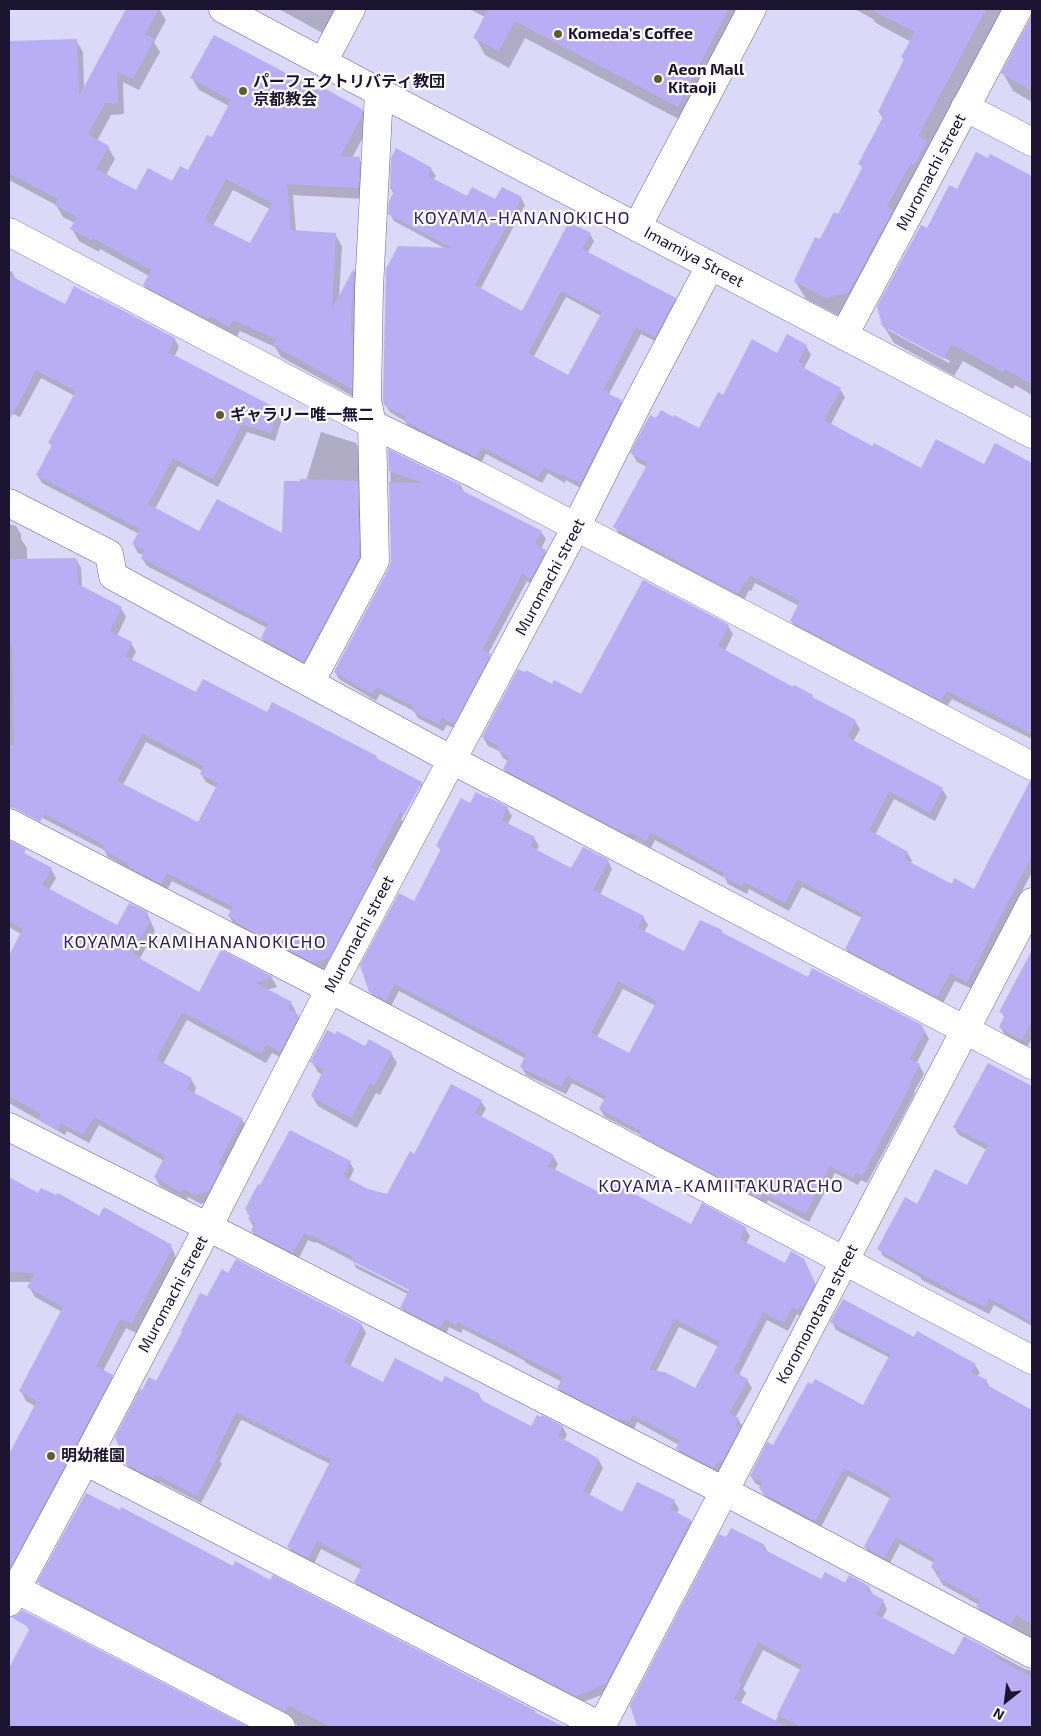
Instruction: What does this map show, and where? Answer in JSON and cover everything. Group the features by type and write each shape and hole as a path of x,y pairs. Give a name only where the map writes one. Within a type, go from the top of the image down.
{"street":[{"name":"Imamiya Street","path":"224,9 1032,434"},
{"path":"323,62 351,9"},
{"path":"638,227 752,9"},
{"name":"Muromachi street","path":"844,335 1017,9"},
{"path":"310,683 375,561 372,424 367,400 370,279 379,92"},
{"path":"966,107 1032,142"},
{"path":"9,232 372,424 480,476 1032,766"},
{"name":"Muromachi street","path":"12,1596 85,1461 330,990 576,527 640,399 710,266"},
{"path":"9,503 108,554 113,576 452,760 1032,1065"},
{"path":"9,823 1032,1360"},
{"name":"Koromonotana street","path":"602,1727 1032,902"},
{"path":"9,1128 208,1227 724,1491 1032,1654"},
{"path":"85,1461 602,1727"},
{"path":"12,1596 281,1727"}],"building":[{"path":"126,9 159,9 145,34 154,39 133,79 117,71 118,103 105,103 88,134 109,146 96,169 136,190 148,168 172,181 180,166 188,170 207,135 212,137 231,100 190,78 214,35 318,90 320,86 362,109 362,116 340,156 360,157 358,188 287,184 291,230 336,233 332,309 354,268 350,337 353,333 352,389 273,345 276,339 233,320 229,327 210,316 208,319 143,285 151,270 93,238 92,240 70,229 77,217 54,205 58,199 9,173 9,41 77,39 79,96","holes":["226,179 272,203 250,243 204,220"]},
{"name":"Aeon Mall Kitaoji","path":"488,9 728,9 678,107 515,21 499,51 473,38"},
{"path":"870,9 986,9 918,136 927,141 914,165 911,163 887,206 893,210 848,293 826,298 794,281 815,237 820,239 834,212 838,214 863,166 858,164 884,115 878,112 904,59 901,57 915,32"},
{"path":"1032,15 1032,91 1001,73"},
{"path":"396,148 432,168 428,176 467,196 472,187 495,199 502,187 522,197 475,285 522,311 569,222 591,233 582,249 676,298 655,337 636,327 604,389 608,391 607,393 622,400 580,483 544,467 538,477 482,447 476,457 404,421 406,417 384,405 386,269 398,246 452,248 388,214 389,201 395,190 390,189 391,158","holes":["561,291 602,312 568,375 528,353"]},
{"path":"976,152 988,158 990,154 1032,176 1032,384 1005,369 1003,372 952,344 944,359 882,326 877,306 921,225 927,228 949,185 957,189"},
{"path":"9,275 65,304 74,286 99,298 175,338 168,352 278,409 271,433 242,424 213,479 173,458 148,504 199,531 217,499 282,533 284,481 300,481 300,479 358,481 359,557 304,662 261,638 268,624 141,558 145,551 132,544 140,529 36,475 52,445 48,443 76,391 36,370 9,421"},
{"path":"787,334 807,345 798,362 803,364 802,367 841,388 824,420 872,446 874,443 921,468 936,439 984,464 995,443 1032,463 1032,734 947,691 941,701 790,621 800,601 750,575 738,594 613,527 648,463 630,453 650,415 656,418 661,410 699,428 718,392 723,395 752,339 777,353"},
{"path":"388,449 461,485 459,489 542,531 535,544 546,550 531,579 522,574 482,650 491,654 454,724 442,718 439,724 412,711 414,707 376,687 372,694 334,672 389,568 391,561 389,482 424,483 389,471"},
{"path":"76,558 78,584 122,607 110,631 132,642 125,656 196,692 203,679 267,712 272,702 377,756 376,758 422,782 404,815 400,812 371,867 376,870 329,958 314,963 236,923 237,921 228,916 233,907 167,873 161,884 128,867 129,864 102,849 104,845 45,814 40,822 9,807 9,744 14,747 12,644 9,644 9,559","holes":["143,734 204,766 200,774 218,783 198,822 117,781"]},
{"path":"643,580 729,625 718,646 793,687 794,685 813,695 812,697 856,720 847,737 943,788 930,813 889,791 869,830 908,852 904,859 952,884 954,878 974,889 1030,781 1032,782 1032,855 967,982 950,973 937,997 845,949 863,914 797,879 785,903 744,882 742,886 722,876 724,873 651,832 646,841 630,832 628,835 503,769 509,757 497,750 499,746 482,737 518,669 525,672 526,670 552,684 554,680 581,694"},
{"path":"476,792 508,807 501,820 535,837 530,846 571,868 583,847 609,860 593,890 644,916 638,928 684,951 700,920 808,977 812,968 922,1025 921,1028 925,1030 910,1059 920,1064 862,1176 856,1172 853,1178 830,1166 805,1214 763,1193 760,1199 639,1135 641,1131 599,1109 606,1096 567,1076 561,1087 520,1067 526,1054 395,984 386,1001 369,992 360,965 399,893 414,901 441,849 436,846 461,798 470,803","holes":["618,981 657,1001 629,1053 591,1033"]},
{"path":"9,840 26,849 24,853 52,868 42,885 117,925 129,903 148,912 145,918 150,921 132,954 199,992 221,950 273,977 256,983 292,1002 288,1009 299,1015 280,1052 266,1044 261,1054 182,1012 156,1059 192,1078 187,1089 242,1118 218,1164 222,1166 209,1191 195,1195 183,1189 181,1192 154,1177 165,1156 94,1117 83,1135 61,1123 58,1130 38,1119 41,1114 9,1096 9,955 23,929 9,921"},
{"path":"1032,950 1032,1020 1022,1040 999,1027 1005,1015 999,1012"},
{"path":"327,1030 335,1034 337,1031 365,1046 369,1039 392,1052 374,1086 370,1083 351,1118 311,1096 324,1069 310,1062"},
{"path":"988,1063 1032,1086 1032,1322 989,1298 985,1307 963,1297 877,1249 905,1197 917,1204 935,1169 967,1185 988,1145 953,1127"},
{"path":"451,1084 482,1100 475,1113 554,1155 548,1166 603,1194 610,1181 691,1224 702,1203 746,1227 740,1239 785,1263 791,1251 804,1259 815,1283 803,1307 800,1306 798,1310 792,1307 784,1323 763,1312 733,1371 748,1379 729,1413 739,1418 735,1426 740,1428 722,1461 718,1460 714,1468 676,1449 680,1440 633,1415 629,1422 620,1418 619,1420 557,1388 563,1377 458,1322 456,1325 445,1319 440,1328 400,1308 409,1290 350,1260 352,1256 311,1235 304,1233 293,1253 251,1231 255,1223 248,1219 250,1216 245,1209 290,1130 351,1161 343,1176 368,1189 387,1194 410,1151 414,1154","holes":["674,1319 720,1342 695,1388 665,1372 649,1370"]},
{"path":"9,1177 38,1193 41,1188 56,1195 58,1193 99,1216 104,1207 172,1245 170,1248 172,1249 131,1324 120,1319 96,1366 113,1375 9,1570 9,1454 37,1401 19,1391 63,1307 27,1287 35,1273 9,1272"},
{"path":"236,1259 362,1324 344,1362 383,1382 395,1358 442,1382 445,1376 480,1394 478,1397 481,1400 531,1426 537,1415 541,1417 542,1415 563,1426 558,1436 599,1459 583,1491 622,1512 637,1482 675,1500 670,1509 691,1520 606,1684 575,1696 354,1582 363,1565 317,1541 308,1558 287,1547 331,1460 236,1412 215,1454 218,1455 197,1496 155,1474 153,1478 126,1464 115,1437 140,1389 142,1390 149,1377 156,1381 200,1293 207,1296 222,1269 228,1273"},
{"path":"843,1299 914,1337 917,1331 976,1364 971,1372 987,1380 985,1384 1032,1410 1032,1624 1016,1615 1011,1625 976,1607 980,1600 937,1577 940,1572 931,1567 935,1559 896,1537 884,1558 864,1547 892,1494 844,1468 815,1521 762,1493 763,1490 759,1488 762,1482 750,1476 767,1442 773,1445 808,1382 812,1384 815,1379 863,1405 890,1354 830,1322"},
{"path":"86,1493 120,1510 121,1507 233,1566 235,1561 270,1580 273,1575 565,1727 331,1727 288,1705 285,1711 270,1704 37,1582"},
{"path":"731,1528 765,1545 763,1549 821,1579 825,1572 845,1583 849,1575 869,1586 867,1591 884,1600 876,1614 954,1655 964,1636 996,1653 994,1657 1032,1677 1032,1727 801,1727 777,1715 802,1665 758,1642 738,1682 742,1684 734,1699 788,1727 637,1727 630,1705 719,1534 726,1537"},
{"path":"22,1610 248,1727 9,1727 9,1668 30,1628 11,1617 18,1615"}],"place":[{"name":"Komeda's Coffee","path":"558,34"},
{"name":"Aeon Mall Kitaoji","path":"658,79"},
{"name":"パーフェクトリバティ教団 京都教会","path":"243,91"},
{"name":"ギャラリー唯一無二","path":"220,415"},
{"name":"明幼稚園","path":"51,1456"}],"district":[{"name":"KOYAMA-HANANOKICHO","path":"522,218"},
{"name":"KOYAMA-KAMIHANANOKICHO","path":"195,942"},
{"name":"KOYAMA-KAMIITAKURACHO","path":"721,1186"}]}
